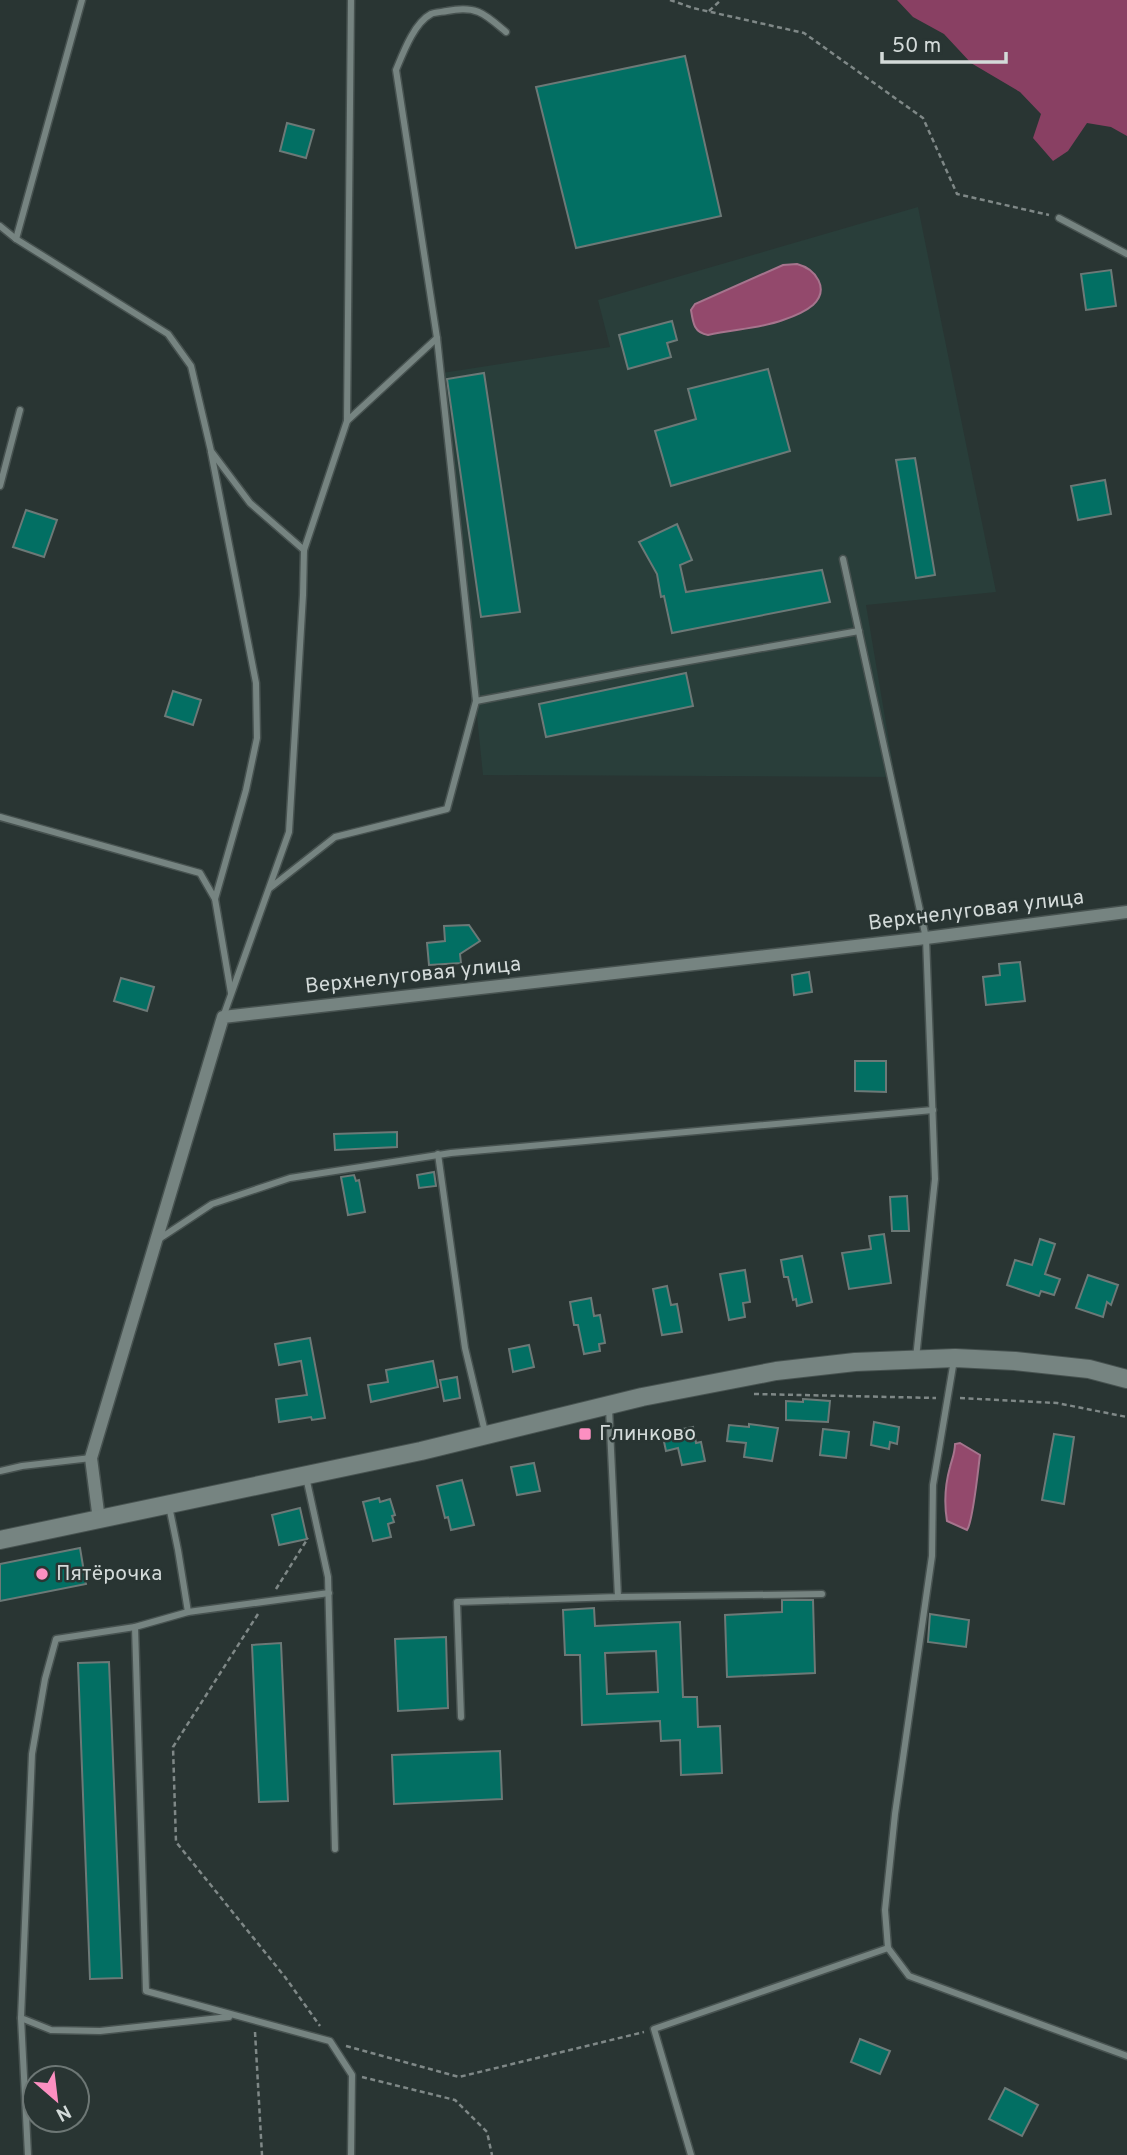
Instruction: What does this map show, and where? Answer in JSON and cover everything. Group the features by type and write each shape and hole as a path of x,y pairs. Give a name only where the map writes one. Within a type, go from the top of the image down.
{"main road":[{"path":"0,1540 421,1451 609,1406 776,1371 855,1362 955,1358 1088,1369 1127,1379"}],"street":[{"name":"Верхнелуговая улица","path":"223,1017 926,938 1127,912"},
{"path":"99,1520 91,1458 223,1017"}],"lane":[{"path":"16,239 82,0"},
{"path":"223,1017 289,832 304,550 347,421 351,0"},
{"path":"269,889 335,837 447,809 476,701 438,338 396,70 410,37 430,14 473,8 506,32"},
{"path":"1059,218 1127,254"},
{"path":"0,226 16,239 168,334 191,366 211,451 256,683 257,738 246,790 215,899"},
{"path":"347,421 438,338"},
{"path":"0,486 20,410"},
{"path":"211,451 250,503 304,550"},
{"path":"843,559 926,938 935,1179 916,1360"},
{"path":"476,701 859,631"},
{"path":"0,817 200,873 215,899 231,995"},
{"path":"156,1241 212,1204 290,1178 438,1154 933,1110"},
{"path":"438,1154 465,1348 485,1434"},
{"path":"955,1358 933,1485 932,1556 895,1814 886,1910 888,1948 909,1976 1127,2056"},
{"path":"609,1406 618,1597"},
{"path":"0,1471 91,1458"},
{"path":"306,1475 328,1577 335,1849"},
{"path":"169,1504 188,1612"},
{"path":"28,2155 21,2018 32,1755 45,1679 56,1639 135,1627 188,1612 328,1593"},
{"path":"461,1717 457,1602 822,1594"},
{"path":"135,1627 146,1991 330,2041 352,2075 351,2155"},
{"path":"691,2155 654,2029 888,1948"},
{"path":"21,2018 51,2030 100,2031 236,2016"}],"path":[{"path":"670,0 804,33 923,118 957,194 1059,218"},
{"path":"709,11 720,0"},
{"path":"753,1394 1057,1403 1127,1417"},
{"path":"317,1525 173,1747 176,1842 285,1977 330,2041 459,2077 654,2029"},
{"path":"254,2021 262,2155"},
{"path":"352,2075 455,2100 486,2132 492,2155"}],"shaded area":[{"path":"897,0 1127,0 1127,136 1111,127 1087,123 1068,151 1053,161 1033,138 1041,114 1020,92 971,63 944,34 913,17"},
{"path":"918,207 996,592 866,605 895,777 483,775 442,373 610,347 598,300"},
{"path":"797,264 810,270 820,286 818,299 807,309 774,323 708,335 695,327 691,310 695,304 783,265"},
{"path":"960,1443 980,1455 967,1530 947,1521 947,1480 955,1444"}],"building":[{"path":"685,56 721,216 576,248 536,87"},
{"path":"287,123 314,130 306,158 280,151"},
{"path":"1111,270 1116,306 1086,310 1081,274"},
{"path":"672,321 677,340 667,343 671,357 628,369 619,335"},
{"path":"768,369 790,451 671,486 655,431 696,419 688,389"},
{"path":"484,373 520,612 481,617 447,379"},
{"path":"915,458 935,575 916,578 896,460"},
{"path":"1105,480 1111,514 1078,520 1071,486"},
{"path":"26,510 57,520 44,557 13,547"},
{"path":"677,524 692,560 680,565 686,592 822,570 830,602 672,633 657,574 639,542"},
{"path":"686,673 693,706 546,737 539,704"},
{"path":"173,691 201,700 193,725 165,716"},
{"path":"469,925 480,941 460,954 461,963 429,965 427,943 445,941 444,926"},
{"path":"1020,962 1025,1001 986,1005 983,977 1000,975 999,964"},
{"path":"809,972 812,992 794,995 792,975"},
{"path":"121,978 154,987 147,1011 114,1001"},
{"path":"855,1061 886,1061 886,1092 855,1091"},
{"path":"397,1132 397,1147 335,1150 334,1134"},
{"path":"434,1172 436,1186 419,1188 417,1175"},
{"path":"354,1175 356,1181 359,1180 365,1212 348,1215 341,1177"},
{"path":"907,1196 909,1231 892,1231 890,1197"},
{"path":"884,1234 891,1283 849,1289 842,1253 871,1249 869,1236"},
{"path":"1040,1239 1055,1244 1045,1274 1060,1279 1054,1295 1041,1291 1039,1296 1007,1285 1015,1260 1032,1265"},
{"path":"802,1256 812,1302 797,1306 788,1277 784,1277 781,1260"},
{"path":"745,1270 750,1302 743,1303 745,1317 729,1320 720,1274"},
{"path":"1088,1275 1118,1285 1111,1305 1107,1302 1103,1317 1076,1308"},
{"path":"667,1286 671,1305 677,1304 682,1332 662,1335 653,1289"},
{"path":"591,1298 594,1316 600,1315 605,1343 599,1344 600,1351 584,1354 578,1325 574,1325 570,1302"},
{"path":"310,1338 325,1418 312,1420 311,1417 279,1422 276,1399 307,1395 301,1361 279,1365 275,1344"},
{"path":"529,1345 534,1367 513,1372 509,1349"},
{"path":"433,1361 438,1387 371,1402 368,1385 388,1382 386,1370"},
{"path":"457,1377 460,1398 444,1401 440,1380"},
{"path":"803,1399 830,1401 828,1422 786,1420 786,1401 803,1402"},
{"path":"874,1422 899,1427 897,1444 890,1442 889,1449 871,1445"},
{"path":"749,1424 778,1428 772,1461 744,1457 746,1443 727,1441 729,1425 749,1427"},
{"path":"693,1427 696,1443 701,1442 705,1461 682,1465 678,1448 666,1451 663,1437 678,1434 677,1430"},
{"path":"823,1429 849,1432 846,1458 820,1455"},
{"path":"1054,1434 1074,1437 1064,1504 1042,1500"},
{"path":"534,1463 540,1491 517,1495 511,1467"},
{"path":"462,1480 474,1525 451,1530 437,1486"},
{"path":"379,1498 380,1502 390,1499 395,1515 392,1516 394,1522 388,1524 391,1537 373,1541 363,1502"},
{"path":"300,1508 307,1539 279,1545 272,1515"},
{"name":"Пятёрочка","path":"80,1548 86,1584 0,1601 0,1564"},
{"path":"782,1600 813,1600 815,1673 727,1677 725,1615 782,1612"},
{"path":"594,1608 595,1626 680,1622 683,1697 697,1697 698,1727 720,1726 722,1773 681,1775 680,1740 661,1741 660,1721 582,1725 580,1655 565,1655 563,1610","holes":["656,1651 658,1692 607,1694 605,1653"]},
{"path":"930,1614 969,1620 966,1647 928,1642"},
{"path":"446,1637 448,1708 398,1711 395,1639"},
{"path":"281,1643 288,1801 259,1802 252,1645"},
{"path":"109,1662 122,1978 90,1979 78,1663"},
{"path":"500,1751 502,1799 394,1804 392,1755"},
{"path":"860,2039 890,2051 880,2074 851,2062"},
{"path":"1005,2088 1038,2105 1022,2136 989,2119"}],"place":[{"name":"Глинково","path":"585,1434"},
{"name":"Пятёрочка","path":"42,1574"}]}
